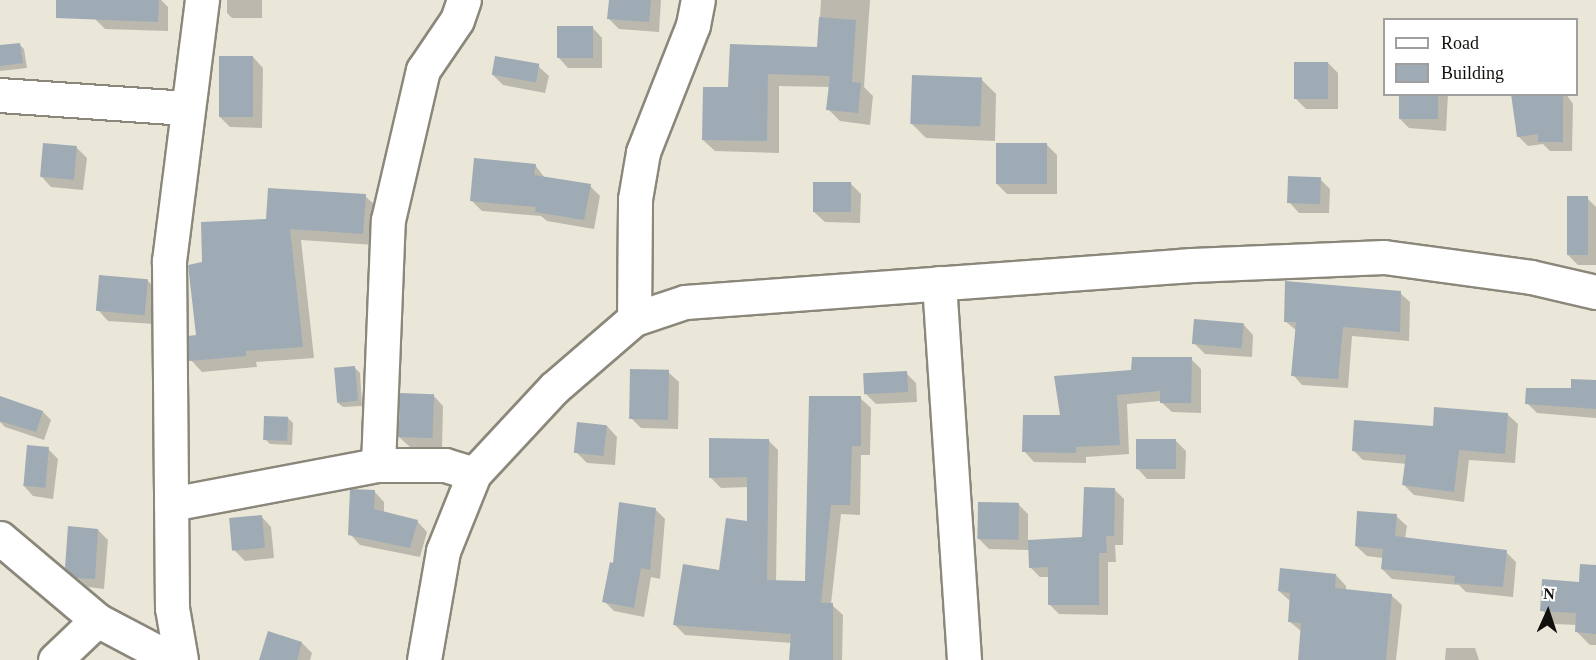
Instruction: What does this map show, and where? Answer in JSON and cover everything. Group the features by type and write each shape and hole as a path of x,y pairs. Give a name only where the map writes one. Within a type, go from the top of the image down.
{"street":[{"path":"180,660 172,608 169,261 202,0"},
{"path":"378,465 388,220 423,70 457,20 464,0"},
{"path":"634,319 635,199 643,152 693,25 698,0"},
{"path":"0,95 188,108"},
{"path":"424,660 443,552 474,474 554,388 634,319 686,302 1192,265 1384,257 1531,277 1596,292"},
{"path":"939,284 964,660"},
{"path":"171,504 378,465 445,465 474,474"},
{"path":"0,538 97,620 173,660"},
{"path":"55,660 97,620"}],"building":[{"path":"56,0 159,0 158,22 56,18"},
{"path":"609,0 651,0 649,22 607,19"},
{"path":"819,17 856,20 852,82 861,83 858,113 826,110 830,76 768,74 767,141 702,140 703,87 728,87 730,44 817,47"},
{"path":"557,26 593,26 593,58 557,58"},
{"path":"20,43 23,63 0,66 0,45"},
{"path":"219,56 253,56 253,117 219,117"},
{"path":"495,56 539,64 536,83 492,75"},
{"path":"1294,62 1328,62 1328,99 1294,99"},
{"path":"912,75 982,77 980,126 910,124"},
{"path":"1399,96 1438,96 1438,119 1399,119"},
{"path":"1511,96 1563,96 1563,142 1538,142 1538,134 1517,137"},
{"path":"43,143 77,146 74,180 40,177"},
{"path":"996,143 1047,143 1047,184 996,184"},
{"path":"474,158 536,164 534,175 591,184 584,220 535,212 536,207 470,201"},
{"path":"1288,176 1321,177 1320,204 1287,203"},
{"path":"813,182 851,182 851,212 813,212"},
{"path":"268,188 366,194 363,234 290,229 303,347 246,351 246,356 189,361 188,336 196,335 188,265 202,262 201,222 266,219"},
{"path":"1567,196 1588,196 1588,255 1567,255"},
{"path":"99,275 148,279 145,315 96,311"},
{"path":"1285,281 1401,291 1400,332 1343,327 1338,379 1291,376 1296,322 1284,322"},
{"path":"1194,319 1244,323 1242,348 1192,344"},
{"path":"1132,357 1192,357 1191,403 1160,403 1160,391 1117,395 1120,445 1076,447 1076,453 1022,452 1023,415 1060,415 1054,376 1131,370"},
{"path":"355,366 358,401 337,403 334,368"},
{"path":"630,369 669,370 668,420 629,419"},
{"path":"907,371 908,392 864,394 863,373"},
{"path":"1571,379 1596,380 1596,409 1525,404 1526,388 1571,388"},
{"path":"400,393 434,394 432,438 398,437"},
{"path":"0,396 43,411 36,432 0,421"},
{"path":"809,396 861,396 861,446 852,446 850,505 831,505 821,603 833,603 833,660 789,660 791,634 673,625 683,564 719,570 726,518 747,521 747,477 709,478 709,438 769,439 767,580 805,581"},
{"path":"1434,407 1508,413 1505,454 1459,450 1454,492 1402,485 1406,455 1352,451 1354,420 1433,426"},
{"path":"264,416 288,417 287,441 263,440"},
{"path":"577,422 607,425 604,456 574,453"},
{"path":"1136,439 1176,439 1176,469 1136,469"},
{"path":"27,445 49,447 45,488 23,486"},
{"path":"1084,487 1115,488 1114,536 1106,536 1107,553 1099,553 1099,605 1048,605 1048,567 1029,568 1028,540 1082,537"},
{"path":"350,489 375,490 374,509 418,520 410,548 348,535"},
{"path":"619,502 656,508 650,570 641,568 634,608 602,602 610,562 613,563"},
{"path":"978,502 1019,503 1018,540 977,539"},
{"path":"1357,511 1397,514 1395,536 1507,550 1503,587 1454,583 1455,576 1381,569 1383,549 1355,546"},
{"path":"262,515 265,548 232,551 229,518"},
{"path":"68,526 98,529 95,579 76,578 65,568"},
{"path":"1580,564 1596,565 1596,634 1575,632 1576,613 1540,611 1542,579 1579,582"},
{"path":"1280,568 1336,574 1335,588 1392,594 1386,660 1298,660 1301,623 1288,622 1290,593 1278,591"},
{"path":"268,631 302,642 297,660 259,660"}]}
